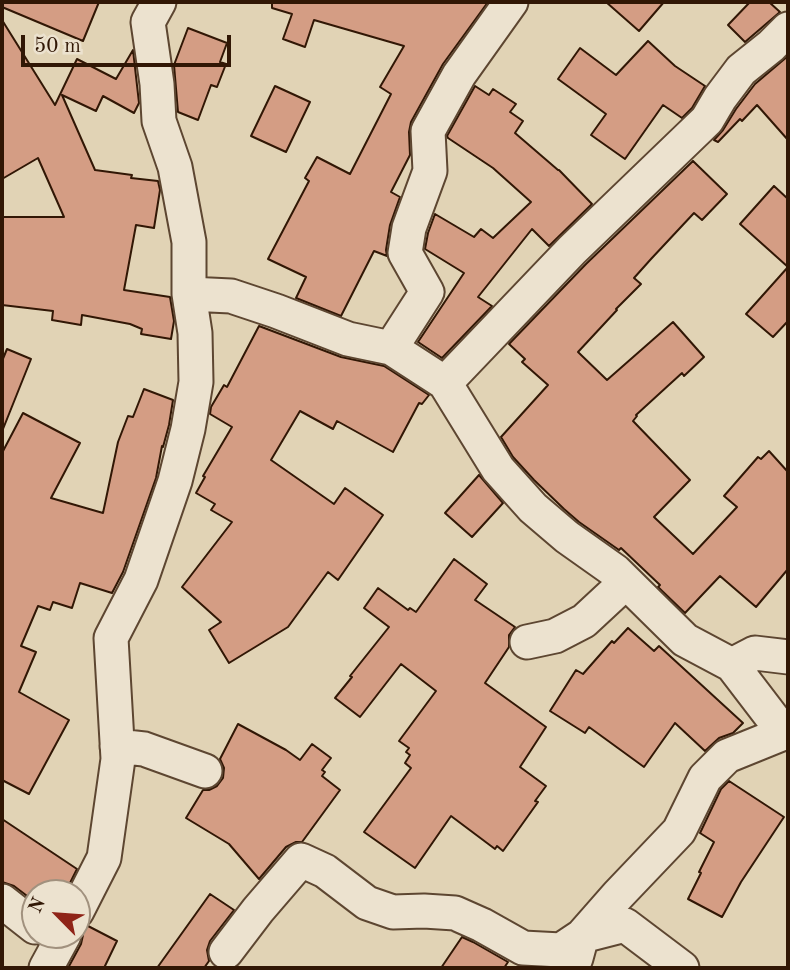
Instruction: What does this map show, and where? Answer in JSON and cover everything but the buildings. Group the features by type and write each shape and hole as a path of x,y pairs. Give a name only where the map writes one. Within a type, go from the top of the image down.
{"street":[{"path":"391,348 427,292 405,253 410,228 430,171 428,131 459,75 511,2"},
{"path":"91,884 104,858 118,759 111,638 141,580 176,481 197,382 195,333 188,294 189,242 175,167 159,121 157,84 146,9"},
{"path":"445,383 572,250 708,120 720,98 741,70 788,29"},
{"path":"188,294 231,296 348,339 391,348 445,383 498,469 525,498 567,537 615,571 685,640 732,665 786,733 727,756 705,778 679,831 582,936 561,950 523,948 455,912 393,912 367,903 325,871 301,860 226,952"},
{"path":"527,642 555,636 584,621 626,582"},
{"path":"732,665 755,653 788,657"},
{"path":"117,746 144,749 205,771"},
{"path":"2,901 21,917"},
{"path":"582,936 625,925 682,968"},
{"path":"570,968 576,958 582,936"}]}
